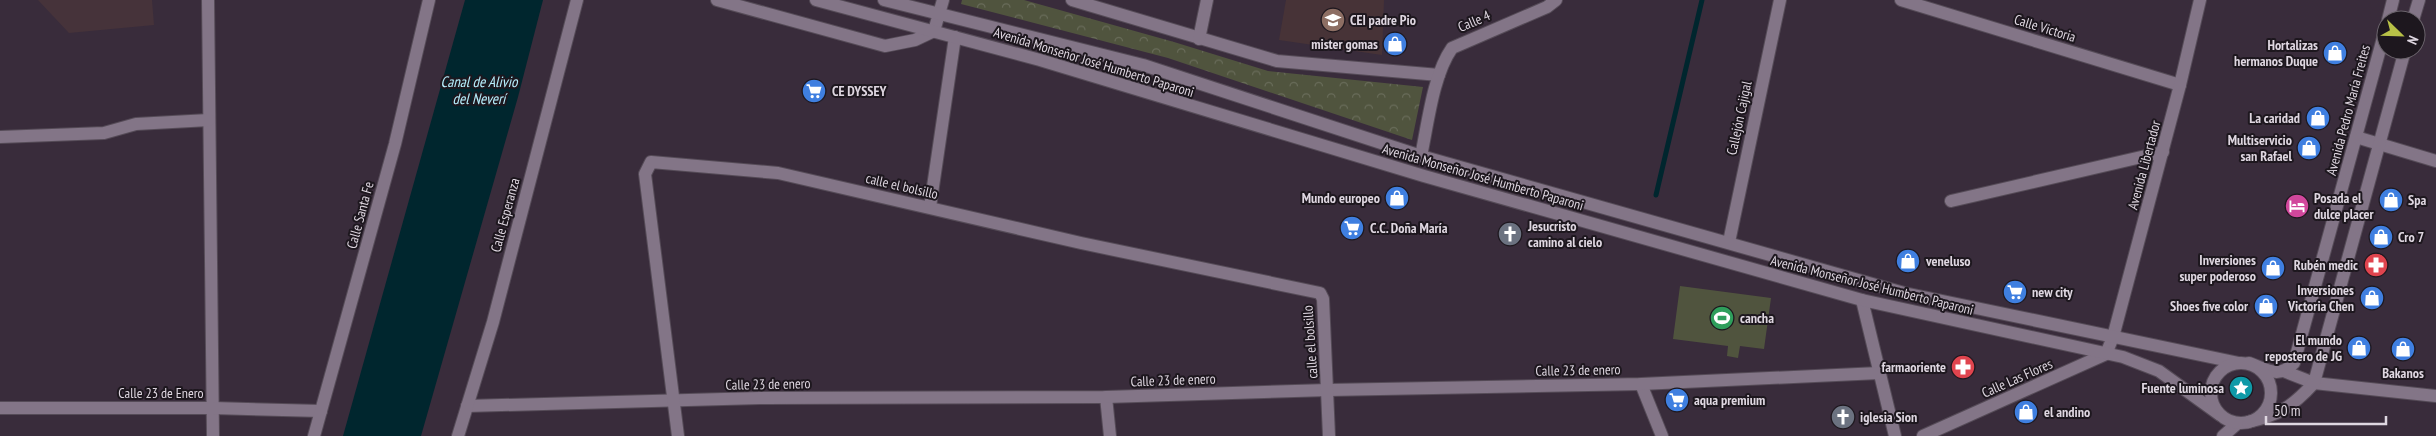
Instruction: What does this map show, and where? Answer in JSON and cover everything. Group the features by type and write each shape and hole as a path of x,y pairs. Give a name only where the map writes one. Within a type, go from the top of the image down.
{"street":[{"path":"208,0 213,436"},
{"name":"Calle Santa Fe","path":"314,436 395,144 429,0"},
{"name":"Calle Esperanza","path":"458,436 492,322 577,0"},
{"path":"717,0 886,46 915,40 934,31 943,0"},
{"name":"Avenida Monseñor José Humberto Paparoni","path":"816,0 1040,60 1414,173 1862,300 2123,357 2159,371 2220,414"},
{"name":"Avenida Monseñor José Humberto Paparoni","path":"884,0 1143,65 1421,156 1904,293 2244,363 2277,373 2286,372 2314,383 2436,396"},
{"path":"1199,39 1207,0"},
{"name":"Calle 4","path":"1421,156 1439,75 1445,57 1452,48 1547,7 1556,0"},
{"name":"Callejón Cajigal","path":"1728,242 1780,0"},
{"name":"Calle Victoria","path":"1900,0 2180,85"},
{"name":"Avenida Libertador","path":"2113,337 2163,152 2200,0"},
{"path":"1078,1 1276,61 1439,75"},
{"path":"930,207 955,37"},
{"name":"Avenida Pedro María Freites","path":"2286,372 2294,363 2377,60"},
{"path":"2224,436 2243,422 2265,412 2271,393 2265,374 2244,363 2230,365 2215,378 2211,397 2220,414 2243,422 2274,416 2296,403 2314,383 2402,60"},
{"path":"0,137 104,133 136,124 209,120"},
{"path":"2356,137 2436,161"},
{"path":"1951,201 2163,152"},
{"name":"calle el bolsillo","path":"678,436 675,401 665,348 645,174 651,162 778,173 1081,243 1320,293 1324,299 1328,390"},
{"path":"1862,300 1895,436"},
{"path":"2106,354 2113,337"},
{"name":"Calle Las Flores","path":"1923,436 2106,354"},
{"name":"Calle 23 de enero","path":"467,406 675,401 1106,398 1328,390 1640,384 1879,373"},
{"path":"1640,384 1662,436"},
{"path":"1328,390 1329,436"},
{"path":"1106,398 1110,436"},
{"name":"Calle 23 de Enero","path":"0,408 212,408 321,411"}],"shaded area":[{"path":"38,0 152,0 154,25 69,33"},
{"name":"CEI padre Pio","path":"1286,0 1384,0 1382,55 1279,40"}],"green space":[{"path":"962,0 1024,0 1174,42 1268,71 1423,87 1412,140 1168,58 961,4"},
{"name":"cancha","path":"1680,286 1771,298 1764,349 1740,346 1738,358 1727,356 1728,346 1673,339"}],"water":[{"name":"Canal de Alivio del Neverí","path":"465,0 543,0 518,97 421,436 343,436"}],"waterway":[{"path":"1656,195 1702,0"}],"place":[{"name":"CEI padre Pio","path":"1333,20"},
{"name":"mister gomas","path":"1395,44"},
{"name":"Hortalizas hermanos Duque","path":"2335,53"},
{"name":"CE DYSSEY","path":"814,91"},
{"name":"La caridad","path":"2318,118"},
{"name":"Multiservicio san Rafael","path":"2309,148"},
{"name":"Mundo europeo","path":"1397,198"},
{"name":"Spa","path":"2391,200"},
{"name":"Posada el dulce placer","path":"2297,206"},
{"name":"C.C. Doña María","path":"1352,228"},
{"name":"Jesucristo camino al cielo","path":"1510,234"},
{"name":"Cro 7","path":"2381,237"},
{"name":"veneluso","path":"1908,261"},
{"name":"Rubén medic","path":"2376,265"},
{"name":"Inversiones super poderoso","path":"2273,268"},
{"name":"new city","path":"2015,292"},
{"name":"Inversiones Victoria Chen","path":"2372,298"},
{"name":"Shoes five color","path":"2266,306"},
{"name":"cancha","path":"1722,318"},
{"name":"El mundo repostero de JG","path":"2359,348"},
{"name":"Bakanos","path":"2403,349"},
{"name":"farmaoriente","path":"1963,367"},
{"name":"Fuente luminosa","path":"2241,388"},
{"name":"aqua premium","path":"1677,400"},
{"name":"el andino","path":"2026,412"},
{"name":"iglesia Sion","path":"1843,417"}]}
